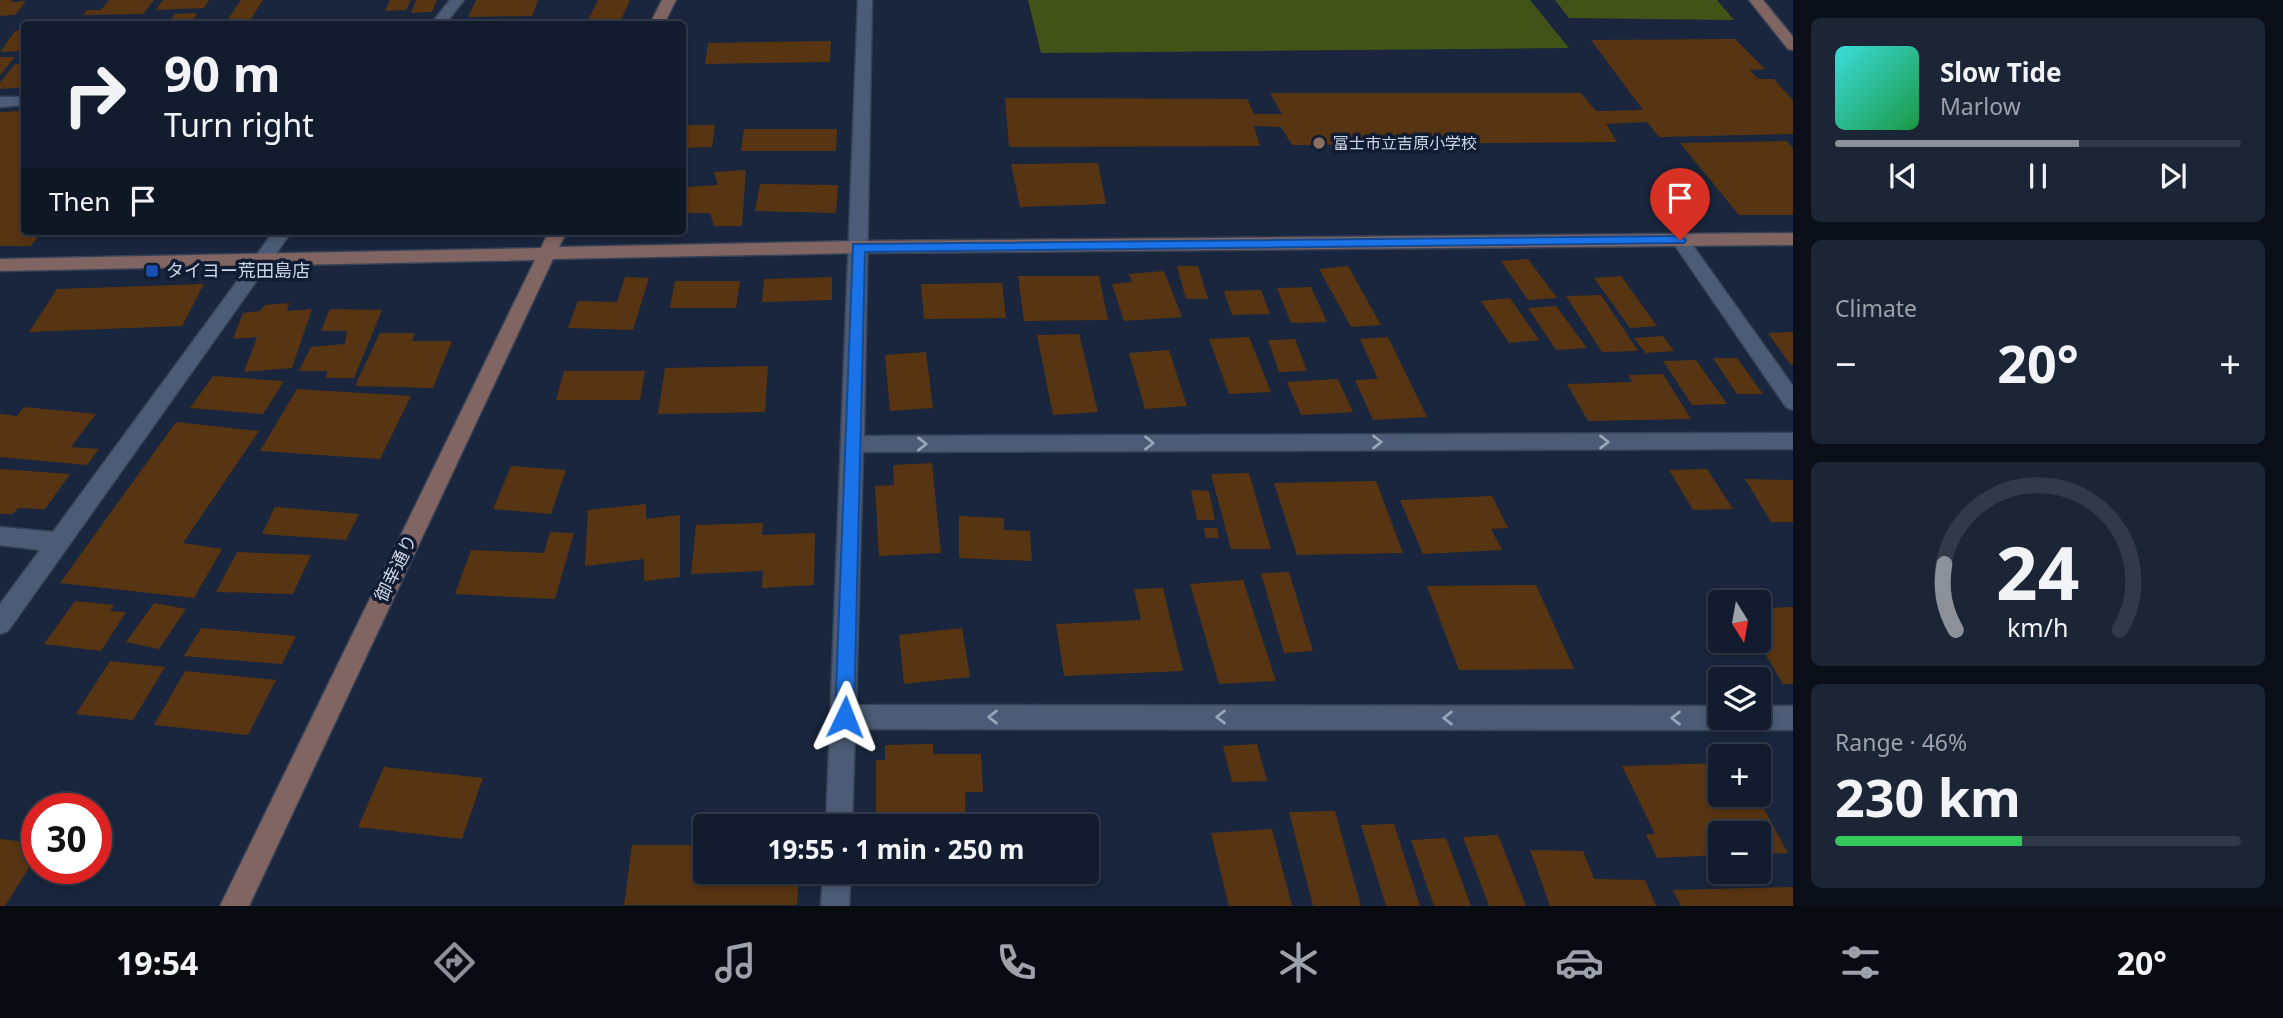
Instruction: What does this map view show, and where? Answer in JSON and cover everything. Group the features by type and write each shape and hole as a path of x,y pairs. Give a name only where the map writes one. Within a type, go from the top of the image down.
{"street":[{"path":"440,21 457,0"},
{"path":"658,21 669,0"},
{"path":"840,814 845,717 865,0"},
{"path":"1756,0 1793,46"},
{"path":"0,102 21,101"},
{"path":"0,623 280,235"},
{"name":"御幸通り","path":"234,906 556,235"},
{"path":"0,265 858,247 1793,239"},
{"path":"1680,240 1793,402"},
{"path":"853,444 1793,441"},
{"path":"0,536 59,542"},
{"path":"845,717 1793,718"},
{"path":"835,906 836,884"}],"green space":[{"path":"1028,0 1530,0 1569,48 1041,53"},
{"path":"1555,0 1717,0 1734,20 1569,18"}],"building":[{"path":"0,0 26,1 15,15 0,16"},
{"path":"109,0 154,0 143,14 83,15 88,10 101,10"},
{"path":"163,0 209,0 204,8 156,10"},
{"path":"241,0 263,0 250,21 227,21"},
{"path":"390,0 411,0 406,10 385,11"},
{"path":"416,0 437,0 432,12 411,13"},
{"path":"476,0 538,0 532,16 468,17"},
{"path":"598,0 630,0 620,21 588,21"},
{"path":"197,13 193,20 170,21 175,14"},
{"path":"21,30 21,51 0,52 15,31"},
{"path":"1735,39 1765,69 1750,70 1758,79 1774,79 1793,100 1793,134 1659,137 1647,122 1606,124 1617,142 1292,145 1281,127 1254,126 1260,146 1009,147 1005,98 1247,99 1254,114 1282,114 1270,93 1581,93 1596,111 1643,110 1591,40"},
{"path":"831,41 830,62 705,64 708,43"},
{"path":"0,57 15,57 0,75"},
{"path":"15,64 21,64 21,87 0,89 0,82"},
{"path":"21,111 21,235 39,235 31,246 0,246 0,112"},
{"path":"686,125 715,125 712,147 686,148"},
{"path":"744,129 837,129 836,151 741,151"},
{"path":"1787,141 1793,148 1793,215 1739,215 1680,143"},
{"path":"1098,163 1106,204 1020,207 1011,164"},
{"path":"746,170 742,226 714,226 710,213 686,213 687,187 718,185 714,172"},
{"path":"760,184 838,185 836,213 755,211"},
{"path":"1528,259 1557,298 1528,300 1501,261"},
{"path":"1177,266 1198,266 1208,299 1186,299"},
{"path":"1348,266 1381,325 1351,327 1319,269"},
{"path":"1164,271 1182,317 1124,321 1112,284 1132,282 1129,274"},
{"path":"1018,276 1099,276 1108,320 1024,321"},
{"path":"1621,276 1657,326 1630,328 1594,278"},
{"path":"625,277 649,278 633,330 568,328 578,301 617,302"},
{"path":"832,277 832,300 762,302 764,279"},
{"path":"675,281 740,281 736,308 670,308"},
{"path":"1002,283 1006,318 924,319 921,284"},
{"path":"204,284 182,326 29,332 57,289"},
{"path":"1311,287 1327,322 1291,323 1277,288"},
{"path":"1261,290 1270,314 1232,315 1224,291"},
{"path":"1601,295 1638,351 1602,352 1566,296"},
{"path":"1510,298 1539,340 1509,343 1481,301"},
{"path":"289,303 287,311 312,309 292,368 244,372 257,337 233,339 243,313 260,311 265,305"},
{"path":"1556,306 1587,348 1556,350 1528,308"},
{"path":"330,309 382,310 354,378 326,378 327,371 299,371 311,347 345,344 347,331 321,331"},
{"path":"1793,332 1793,365 1768,333"},
{"path":"380,333 415,333 412,341 452,341 433,388 355,386"},
{"path":"1079,334 1098,412 1053,415 1037,335"},
{"path":"1663,336 1674,351 1646,353 1634,338"},
{"path":"1249,337 1271,392 1229,394 1209,339"},
{"path":"1388,337 1427,417 1373,420 1355,380 1378,379 1360,339"},
{"path":"1295,339 1307,371 1279,372 1268,340"},
{"path":"1169,350 1187,406 1145,409 1129,353"},
{"path":"926,352 933,408 890,411 885,355"},
{"path":"1713,358 1737,358 1763,394 1737,394"},
{"path":"1696,360 1727,404 1692,405 1663,361"},
{"path":"768,366 765,412 658,414 665,368"},
{"path":"564,371 645,371 640,400 556,400"},
{"path":"1663,374 1691,419 1588,421 1567,384 1633,382 1628,375"},
{"path":"213,376 284,381 263,414 190,408"},
{"path":"1338,379 1353,412 1301,415 1287,382"},
{"path":"297,389 411,396 380,459 260,451"},
{"path":"24,407 96,414 71,447 99,449 87,465 0,457 0,414 17,416"},
{"path":"176,422 259,431 183,543 222,549 194,598 60,583"},
{"path":"932,463 941,553 879,556 875,486 894,485 893,465"},
{"path":"511,466 566,470 551,514 493,509"},
{"path":"0,469 70,474 45,509 18,508 13,514 0,514"},
{"path":"1707,469 1733,509 1693,510 1669,470"},
{"path":"1249,473 1271,549 1231,549 1211,474"},
{"path":"1745,479 1793,480 1793,522 1771,522"},
{"path":"1376,481 1403,553 1297,555 1274,483"},
{"path":"1191,490 1209,491 1215,520 1197,520"},
{"path":"1492,496 1508,528 1491,529 1502,550 1423,554 1400,500"},
{"path":"646,504 646,519 680,515 680,577 644,581 644,559 585,566 588,510"},
{"path":"275,507 359,514 346,540 262,534"},
{"path":"959,516 1004,518 1004,530 1030,531 1032,561 959,558"},
{"path":"763,523 762,535 815,533 814,585 762,588 763,571 691,574 696,525"},
{"path":"1204,528 1217,528 1219,538 1206,538"},
{"path":"550,532 574,533 555,599 455,594 471,550 544,553"},
{"path":"237,552 311,555 293,594 216,592"},
{"path":"1289,572 1313,651 1284,653 1261,573"},
{"path":"1243,580 1276,681 1219,684 1190,584"},
{"path":"1536,585 1574,669 1459,670 1427,586"},
{"path":"1163,588 1183,671 1064,676 1056,624 1141,620 1134,589"},
{"path":"75,601 114,605 110,611 126,612 101,651 44,644"},
{"path":"154,603 186,609 159,649 126,642"},
{"path":"1793,607 1793,684 1783,684 1765,653 1771,653 1771,608"},
{"path":"201,628 296,636 282,664 184,656"},
{"path":"962,628 970,677 904,684 899,635"},
{"path":"110,661 165,667 133,720 76,714"},
{"path":"185,671 276,680 248,735 154,725"},
{"path":"933,744 933,754 981,754 983,792 965,792 966,814 876,814 876,760 885,760 885,745"},
{"path":"1257,744 1267,781 1232,782 1223,746"},
{"path":"1708,763 1708,807 1763,807 1771,821 1708,821 1708,856 1657,858 1646,834 1655,834 1622,766"},
{"path":"384,767 483,778 462,839 358,827"},
{"path":"1335,811 1361,906 1313,906 1289,812"},
{"path":"1771,822 1788,853 1771,854"},
{"path":"1394,824 1420,906 1386,906 1361,825"},
{"path":"1272,829 1292,906 1229,906 1211,833"},
{"path":"1498,835 1526,906 1489,906 1463,837"},
{"path":"1446,838 1471,906 1434,906 1411,840"},
{"path":"0,839 21,841 21,880 5,906 0,906"},
{"path":"632,845 693,845 693,884 798,884 797,905 624,905"},
{"path":"1530,850 1583,851 1594,879 1645,880 1656,906 1550,906"},
{"path":"1793,887 1793,906 1681,906 1673,890"}],"place":[{"name":"富士市立吉原小学校","path":"1319,143"},
{"name":"タイヨー荒田島店","path":"152,271"}],"route":[{"path":"845,717 858,247 1680,240"}]}
